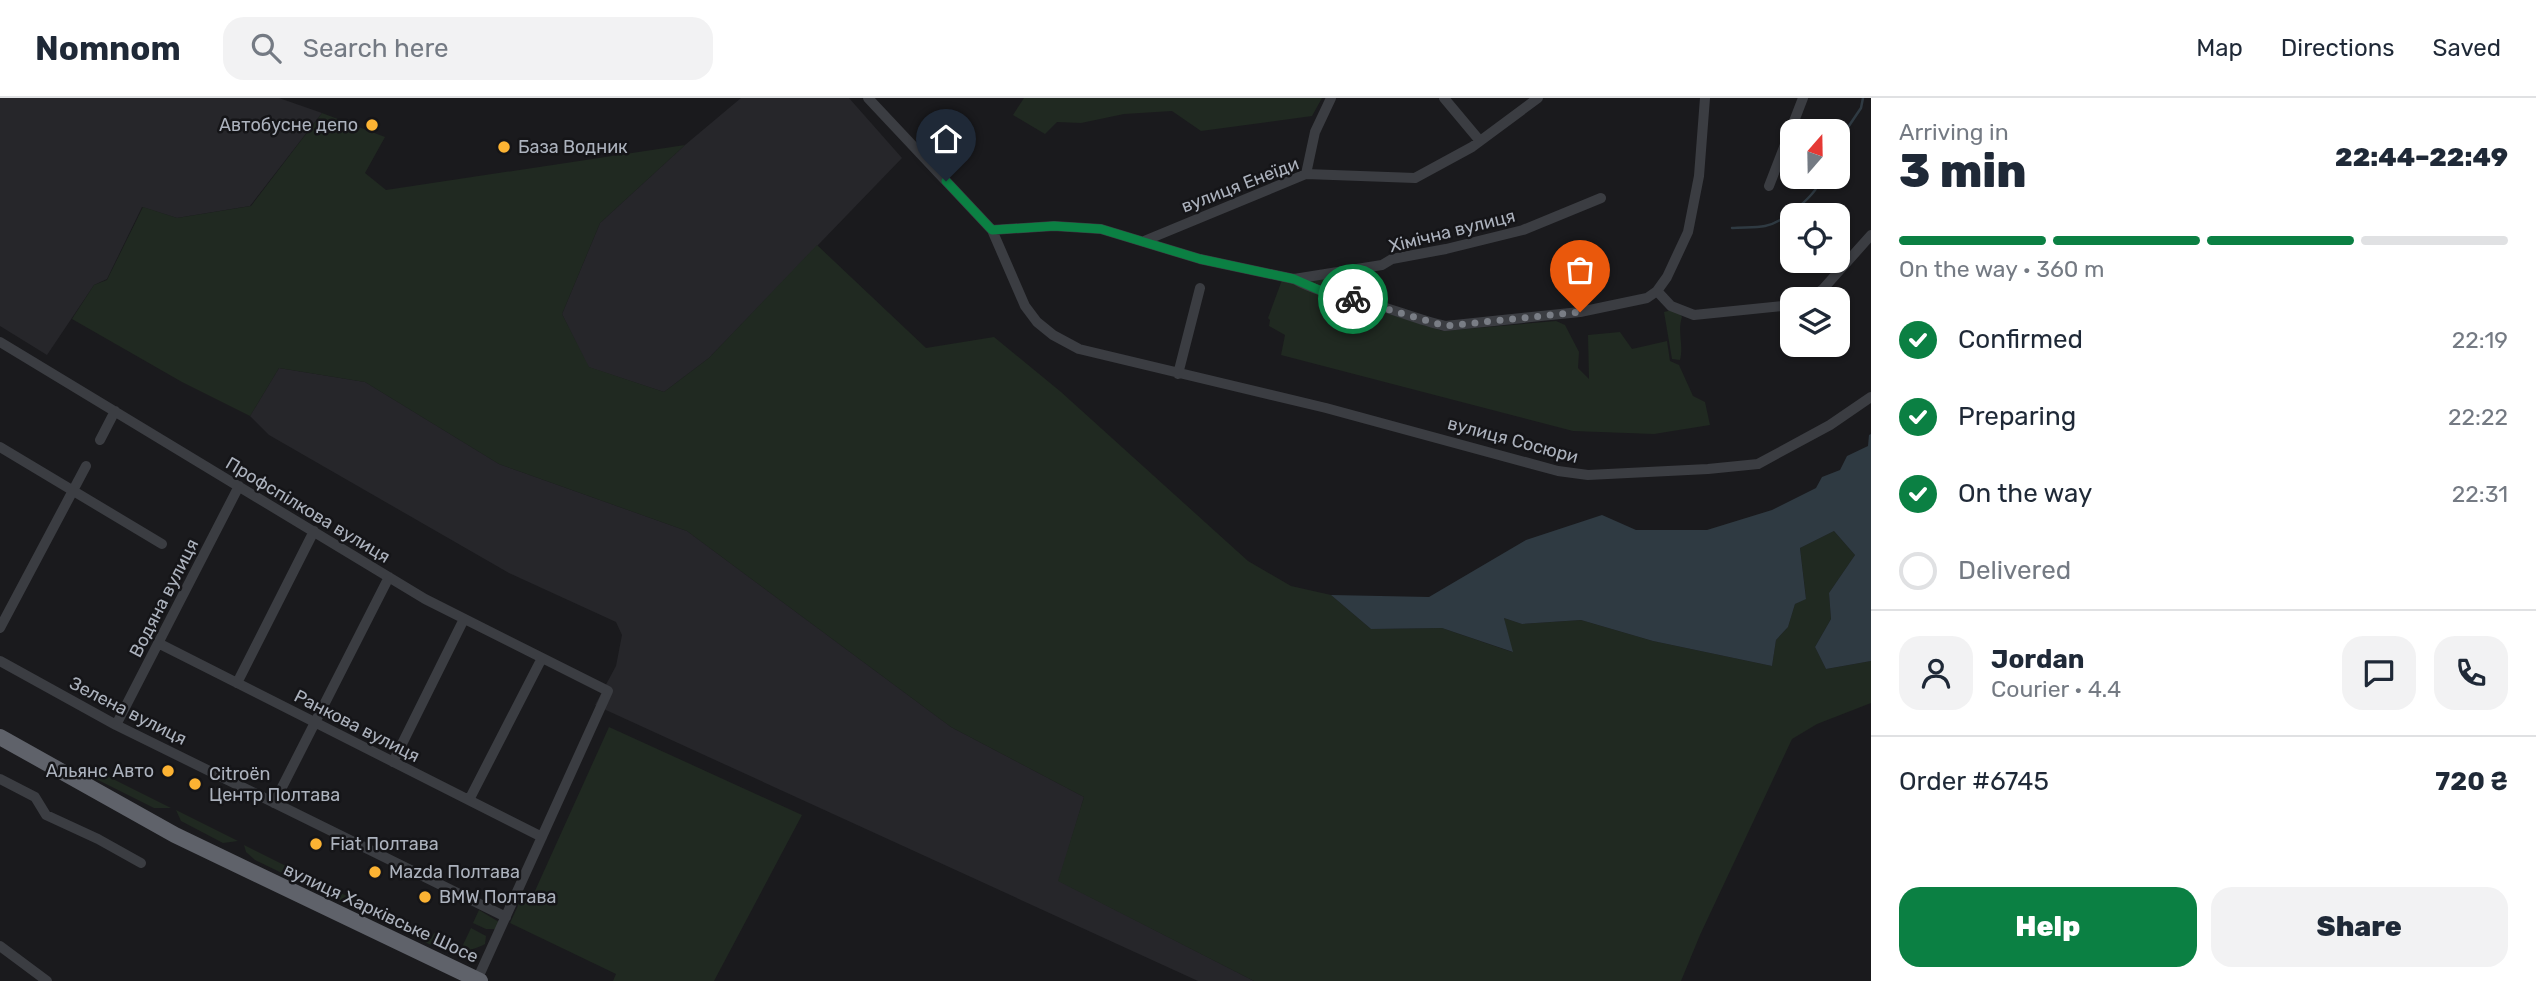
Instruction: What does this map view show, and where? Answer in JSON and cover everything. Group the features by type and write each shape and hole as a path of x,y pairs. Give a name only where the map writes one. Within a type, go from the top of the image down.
{"highway":[{"name":"вулиця Харківське Шосе","path":"0,737 175,835 478,981"},
{"name":"вулиця Харківське Шосе","path":"266,880 454,981"}],"street":[{"name":"вулиця Сосюри","path":"868,98 992,230 1025,306 1037,322 1052,335 1079,349 1326,408 1558,471 1588,475 1758,464 1830,425 1871,397"},
{"path":"1306,174 1315,132 1331,98"},
{"path":"1444,98 1480,141"},
{"name":"вулиця Енеїди","path":"1144,241 1306,174 1415,178 1480,141 1538,98"},
{"path":"1294,279 1326,293 1445,326 1580,312 1647,298 1657,291 1667,277 1688,232 1699,176 1704,98"},
{"path":"1769,187 1803,98"},
{"name":"Хімічна вулиця","path":"992,230 1054,226 1101,229 1200,259 1294,279 1382,265 1392,259 1490,239 1523,230 1601,198"},
{"path":"1825,287 1871,235"},
{"path":"1178,374 1200,288"},
{"path":"1657,291 1671,306 1694,316 1780,306"},
{"name":"Профспілкова вулиця","path":"0,342 389,577 464,619 608,691 542,837"},
{"path":"100,440 115,411"},
{"path":"0,447 162,544"},
{"path":"0,628 86,466"},
{"name":"Водяна вулиця","path":"116,724 239,486"},
{"path":"237,683 314,531"},
{"path":"274,803 389,577"},
{"path":"393,762 464,619"},
{"name":"Ранкова вулиця","path":"158,643 542,837"},
{"path":"469,800 542,658"},
{"name":"Зелена вулиця","path":"0,661 116,724 506,918"},
{"path":"0,779 35,797 47,815 141,863"},
{"path":"478,981 542,837"},
{"path":"0,946 47,981"}],"shaded area":[{"path":"0,98 279,98 322,113 250,206 177,218 142,207 107,279 94,285 47,355 0,326"},
{"path":"741,98 849,98 902,158 709,358 664,392 588,367 562,314 600,223"},
{"path":"1024,98 1322,98 1312,116 1201,131 1172,111 1124,114 1081,123 1057,122 1045,134 1013,115"},
{"path":"322,113 385,137 365,173 386,190 685,145 600,223 562,314 589,367 664,392 709,358 817,245 926,348 994,337 1061,392 1248,561 1291,586 1331,595 1371,629 1442,628 1512,652 1504,618 1522,624 1581,620 1653,641 1772,666 1776,640 1788,627 1795,604 1806,598 1800,548 1834,531 1855,555 1829,593 1831,619 1815,647 1826,669 1871,661 1871,703 1817,724 1792,739 1681,981 1254,981 1058,881 1084,797 951,727 687,531 499,464 365,382 279,368 250,416 182,382 72,319 94,285 107,280 143,207 177,218 251,206"},
{"path":"1342,275 1342,292 1304,280"},
{"path":"1282,280 1296,283 1321,296 1361,305 1443,331 1556,321 1565,325 1579,352 1578,368 1589,379 1588,335 1620,332 1632,349 1667,341 1670,361 1679,365 1693,396 1705,402 1710,425 1654,434 1573,431 1281,355 1285,335 1269,326 1268,318"},
{"path":"1664,312 1679,312 1682,317 1680,360 1672,359"},
{"path":"279,368 365,382 499,464 687,531 951,727 1084,797 1059,881 1254,981 1198,981 595,705 616,666 622,635 616,622 509,573 269,435 250,416"},
{"path":"1871,434 1871,661 1826,669 1815,647 1831,619 1829,593 1855,555 1834,531 1800,548 1806,599 1795,604 1788,627 1776,640 1772,666 1653,641 1581,620 1522,624 1504,618 1513,652 1442,628 1371,629 1331,595 1429,597 1526,540 1602,515 1636,530 1707,530 1772,510 1816,488 1822,477 1840,470 1847,456 1868,446"},
{"path":"609,727 802,815 714,981 613,981 616,974 510,923 521,899 530,902"},
{"path":"93,769 171,808 154,808 96,779 92,773"},
{"path":"176,810 238,841 223,843 181,821"},
{"path":"244,845 328,887 317,890 255,860 246,852"},
{"path":"335,890 431,939 434,933 462,947 471,928 486,936 485,944 460,951 435,947 336,898"},
{"path":"479,910 499,922 497,929 486,929 473,923"}],"waterway":[{"path":"1850,124 1861,108 1863,98"},
{"path":"1732,228 1773,223 1799,207 1816,189"}],"way so far":[{"path":"1353,299 1445,326 1580,312"}],"place":[{"name":"Автобусне депо","path":"372,125"},
{"name":"База Водник","path":"504,147"},
{"name":"Альянс Авто","path":"168,771"},
{"name":"Citroën Центр Полтава","path":"195,784"},
{"name":"Fiat Полтава","path":"316,844"},
{"name":"Mazda Полтава","path":"375,872"},
{"name":"BMW Полтава","path":"425,897"}],"route":[{"path":"946,181 992,230 1054,226 1101,229 1200,259 1294,279 1326,293 1353,299"}]}
